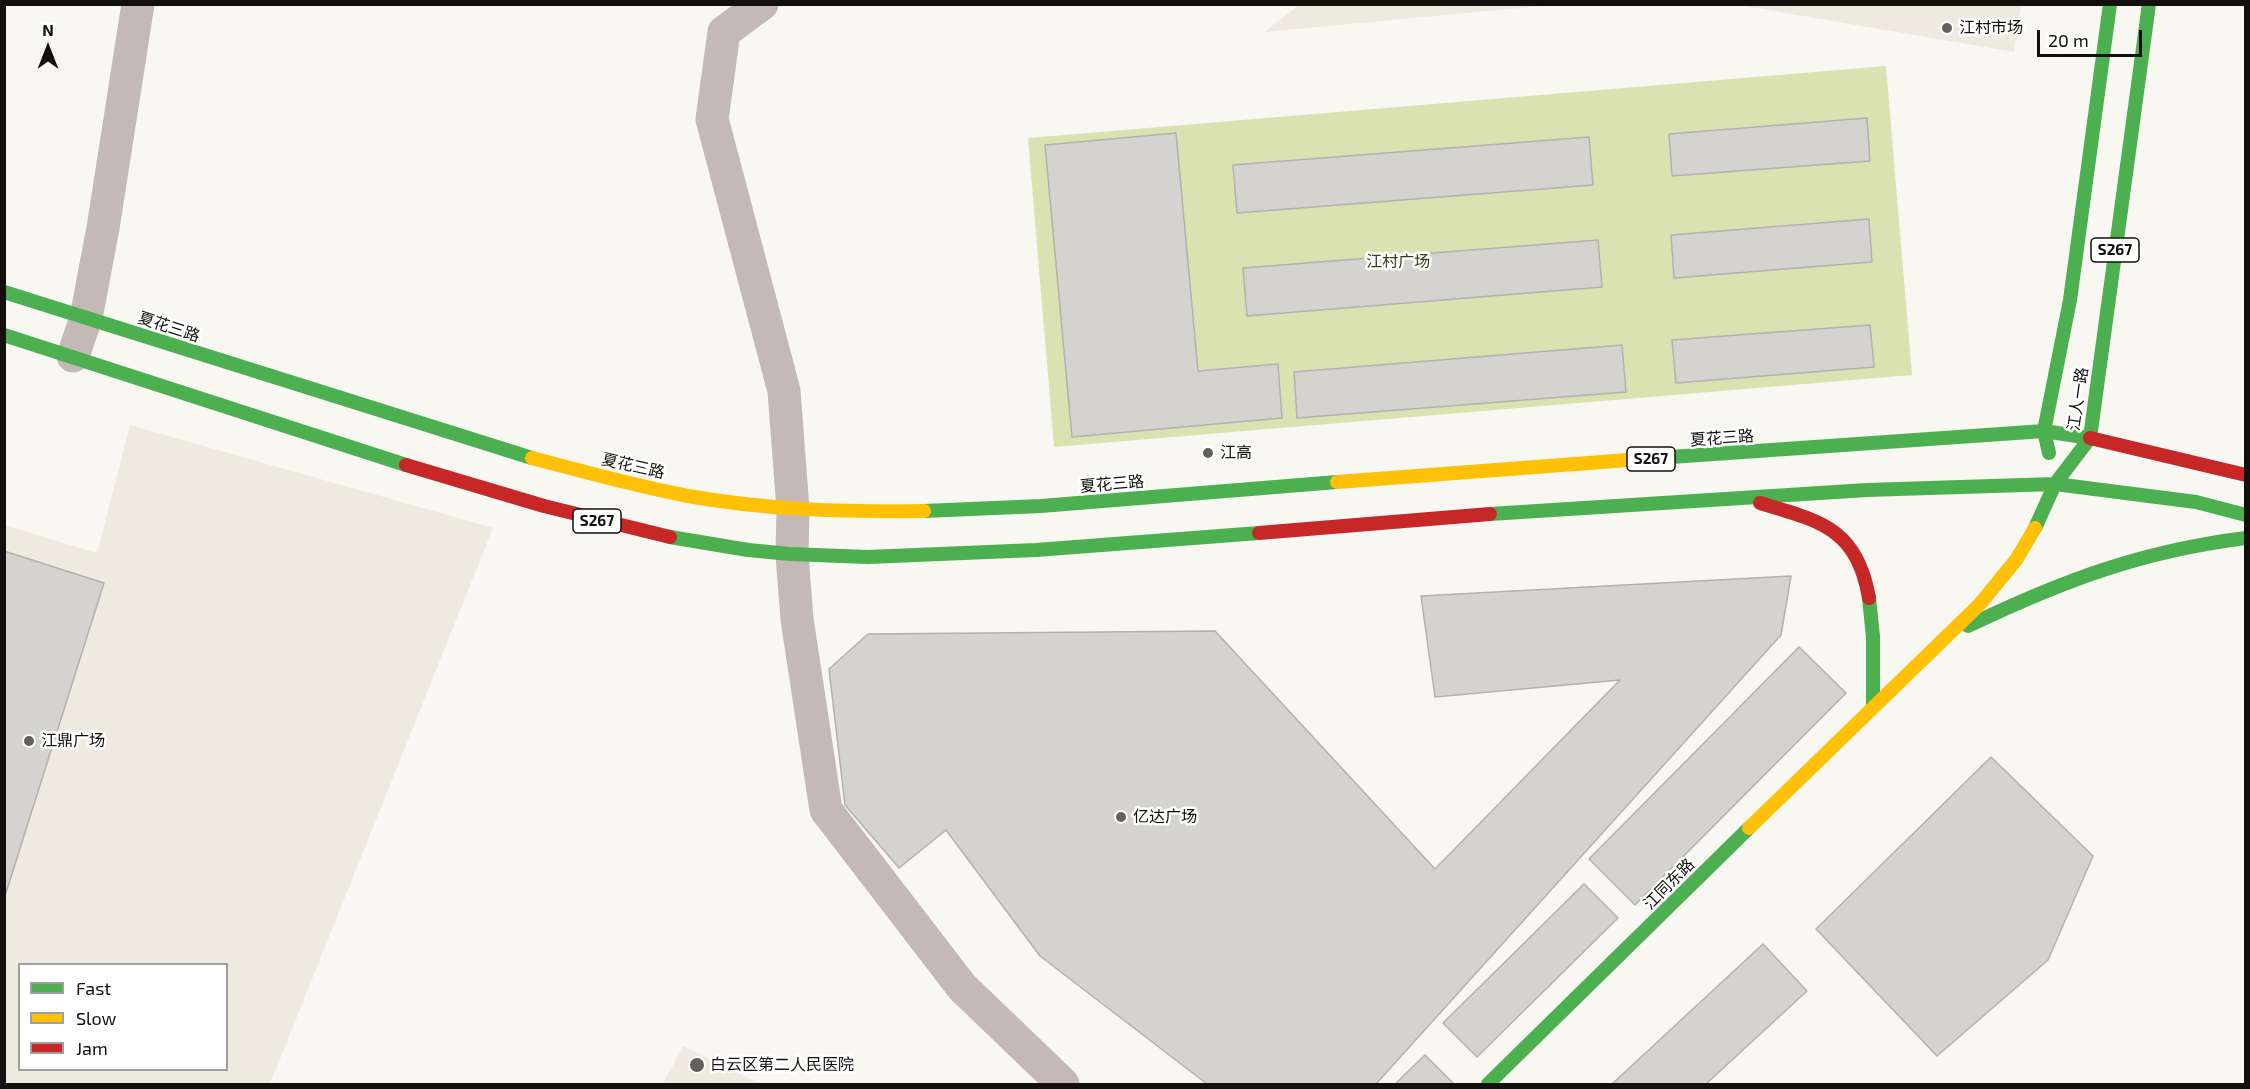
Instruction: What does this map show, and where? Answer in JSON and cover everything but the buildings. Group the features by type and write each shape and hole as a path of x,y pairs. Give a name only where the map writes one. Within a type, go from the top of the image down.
{"main road":[{"name":"江人一路","path":"2055,484 2044,431 2070,300 2110,4"},
{"name":"江人一路","path":"2055,484 2090,438 2150,4"},
{"name":"夏花三路","path":"4,292 523,456 690,496 794,509 856,512 1041,506 1481,471 2044,431 2090,438 2246,475"},
{"name":"S267","path":"4,335 417,469 557,510 635,530 710,545 792,555 909,555 1079,548 1444,517 1738,497 1961,484 2055,484"},
{"path":"2055,484 2196,502 2246,515"},
{"name":"江同东路","path":"1488,1084 1980,604 2016,560 2032,536 2055,484"},
{"path":"1738,497 1809,518 1835,531 1851,549 1866,582 1872,619 1873,706"},
{"path":"1950,634 2023,599 2111,565 2178,548 2246,538"}],"street":[{"path":"73,356 86,318 103,228 138,4"},
{"path":"742,8 724,32 712,119 784,391 794,509 792,555 797,619 826,810 962,987 1063,1084"}],"shaded area":[{"path":"1299,4 1552,5 1264,32"},
{"name":"江村市场","path":"1739,5 2021,5 2014,52"},
{"path":"130,425 493,528 270,1084 5,1084 4,525 97,553"},
{"name":"白云区第二人民医院","path":"683,1046 761,1084 663,1084"}],"green space":[{"name":"江村广场","path":"1886,66 1912,375 1054,447 1028,138"}],"traffic: fast":[{"path":"2049,453 2044,431 2070,300 2110,4"},
{"path":"2055,484 2090,438 2149,4"},
{"path":"4,292 532,458"},
{"path":"4,335 406,465"},
{"path":"1628,460 2044,431 2090,438"},
{"path":"924,511 1041,506 1337,482"},
{"path":"2035,528 2055,484 2196,502 2246,515"},
{"path":"1490,514 1867,490 2055,484"},
{"path":"670,537 748,550 868,557 1036,550 1259,533"},
{"path":"1968,626 2036,595 2103,570 2171,551 2246,538"},
{"path":"1869,598 1873,637 1873,706"},
{"path":"1488,1084 1749,828"}],"traffic: slow":[{"path":"532,458 649,488 717,501 806,509 924,511"},
{"path":"1337,482 1628,460"},
{"path":"1749,828 1980,604 2016,560 2035,528"}],"traffic: jam":[{"path":"2090,438 2246,475"},
{"path":"406,465 544,506 670,537"},
{"path":"1760,503 1818,523 1845,542 1855,556 1869,598"},
{"path":"1259,533 1490,514"}],"place":[{"name":"江村市场","path":"1947,28"},
{"name":"江高","path":"1208,453"},
{"name":"江鼎广场","path":"29,741"},
{"name":"亿达广场","path":"1121,817"},
{"name":"白云区第二人民医院","path":"697,1065"}]}
